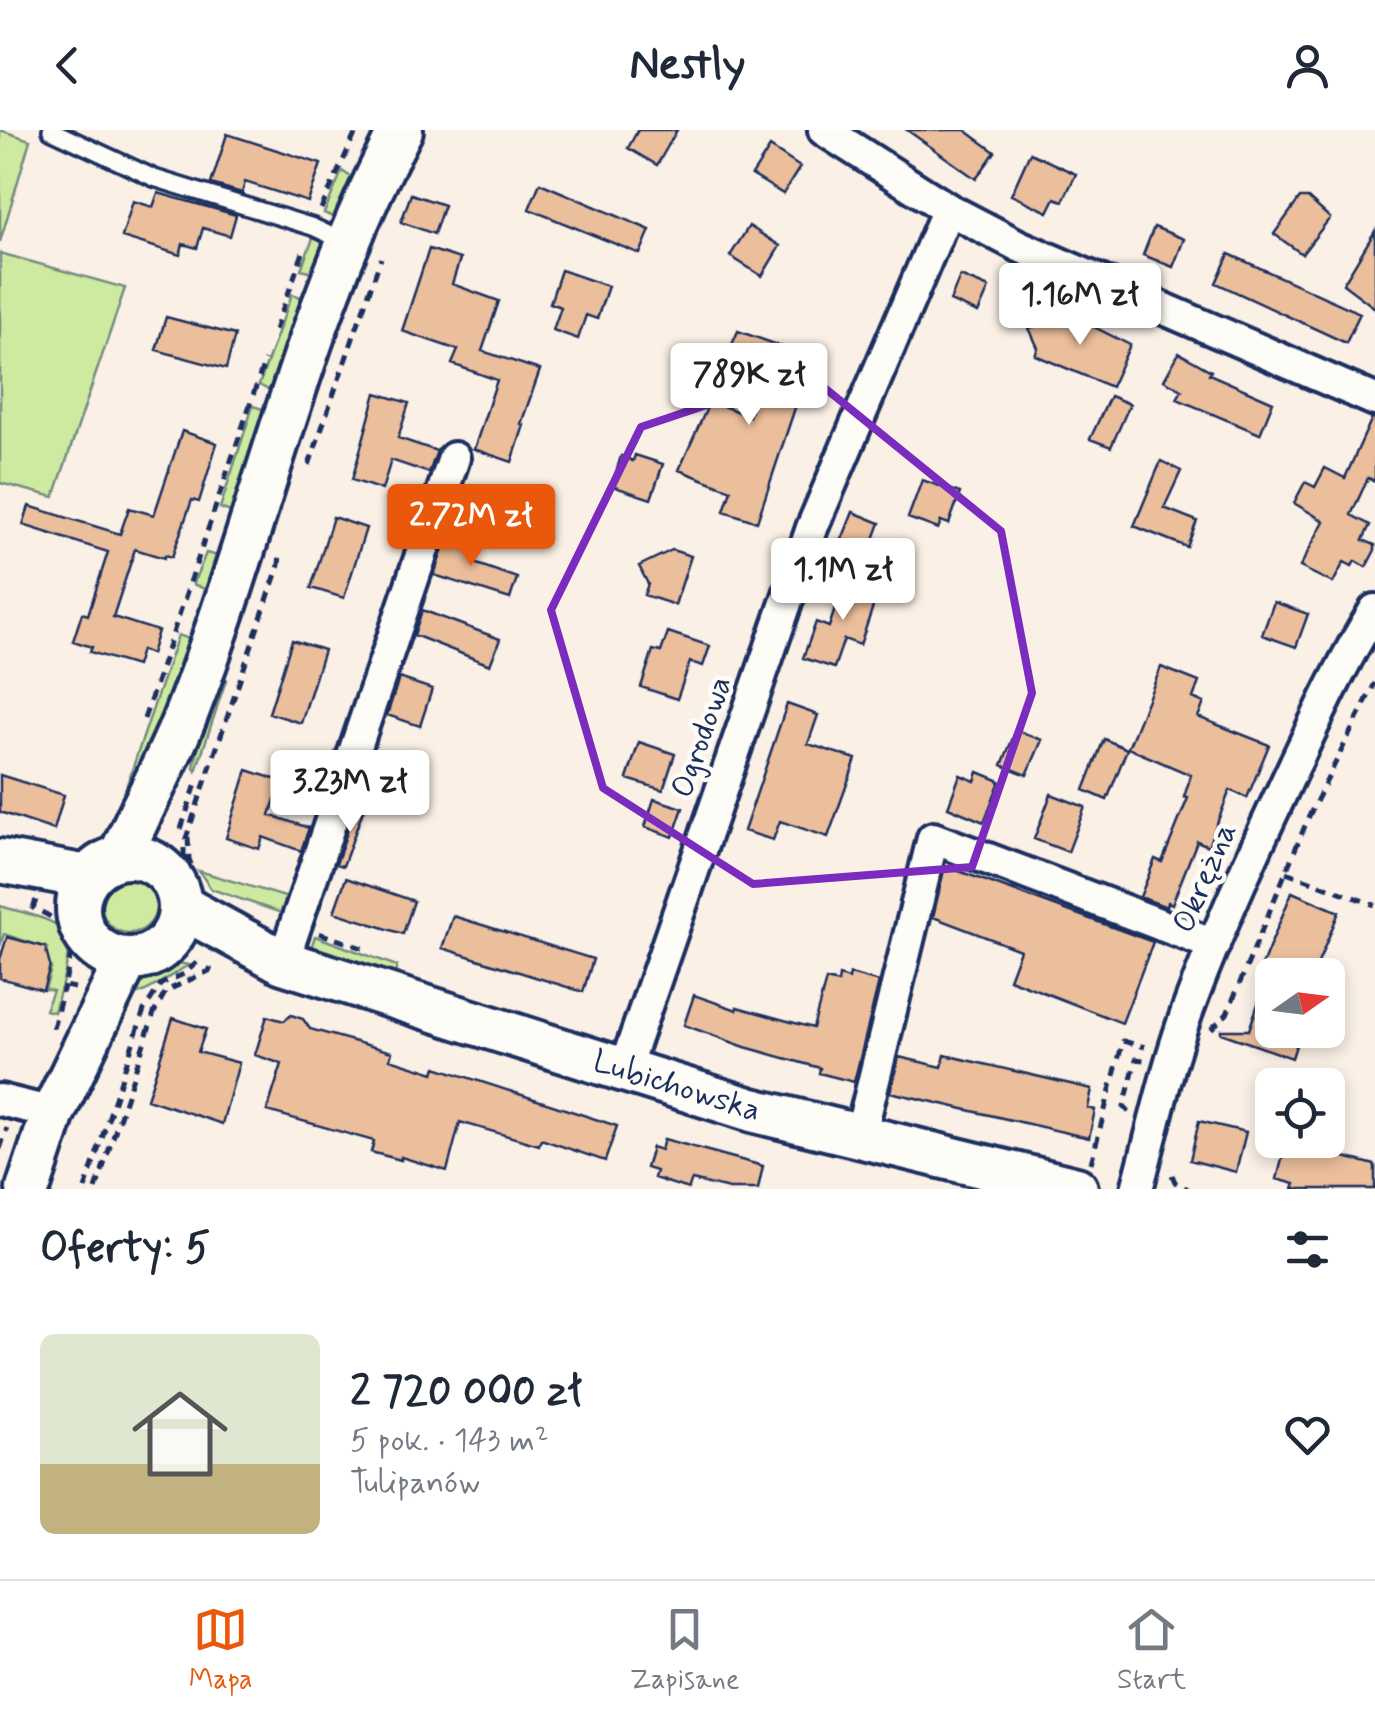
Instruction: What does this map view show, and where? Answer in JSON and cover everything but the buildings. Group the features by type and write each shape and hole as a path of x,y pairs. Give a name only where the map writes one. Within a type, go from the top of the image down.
{"street":[{"path":"28,1189 56,1108 157,906 187,714 328,292 400,130"},
{"path":"824,130 948,209 1019,246 1375,400"},
{"name":"Ogrodowa","path":"624,1070 812,528 948,209"},
{"path":"283,962 454,458"},
{"name":"Okrężna","path":"1137,1189 1186,1015 1214,946 1314,725 1357,637 1375,610"},
{"path":"860,1137 933,838 1214,946"},
{"name":"Lubichowska","path":"0,861 157,906 283,962 752,1110 860,1137 1083,1178"},
{"name":"Lubichowska","path":"18,889 157,906"},
{"path":"0,1100 56,1108"}],"lane":[{"path":"51,130 154,178 313,227 348,244"}],"path":[{"path":"1207,1034 1227,1014 1303,830 1375,683"},
{"path":"208,752 224,759"},
{"path":"111,999 160,984 157,906 189,859 188,834"},
{"path":"1298,877 1375,906"},
{"path":"18,889 33,908 64,926 70,938 72,954 64,986 154,1013"},
{"path":"96,1189 154,1013 166,991 209,971 157,906"},
{"path":"85,1189 111,999"},
{"path":"1083,1178 1095,1155 1123,1041 1141,1046"}],"highlighted area":[{"path":"805,372 1001,531 1032,693 972,867 753,884 603,788 551,610 641,427"}],"green space":[{"path":"0,130 30,140 0,242"},
{"path":"342,171 354,179 337,219 324,213"},
{"path":"314,236 326,246 315,272 301,269"},
{"path":"0,253 125,288 54,497 0,483"},
{"path":"292,294 304,298 271,391 259,385"},
{"path":"253,406 266,410 233,513 220,508"},
{"path":"206,553 218,556 219,560 209,591 193,584"},
{"path":"178,635 192,640 133,805 123,796"},
{"path":"222,680 226,680 196,771 208,709"},
{"path":"199,871 295,900 290,916 211,889"},
{"path":"129,879 148,887 156,906 148,925 129,933 110,925 102,906 110,887"},
{"path":"0,906 47,920 62,930 67,964 54,1012 45,1010 53,991 45,989 51,969 44,966 47,948 4,934 0,946"},
{"path":"315,936 397,966 394,978 310,951"},
{"path":"173,962 189,965 151,988 127,997 145,968"}]}
